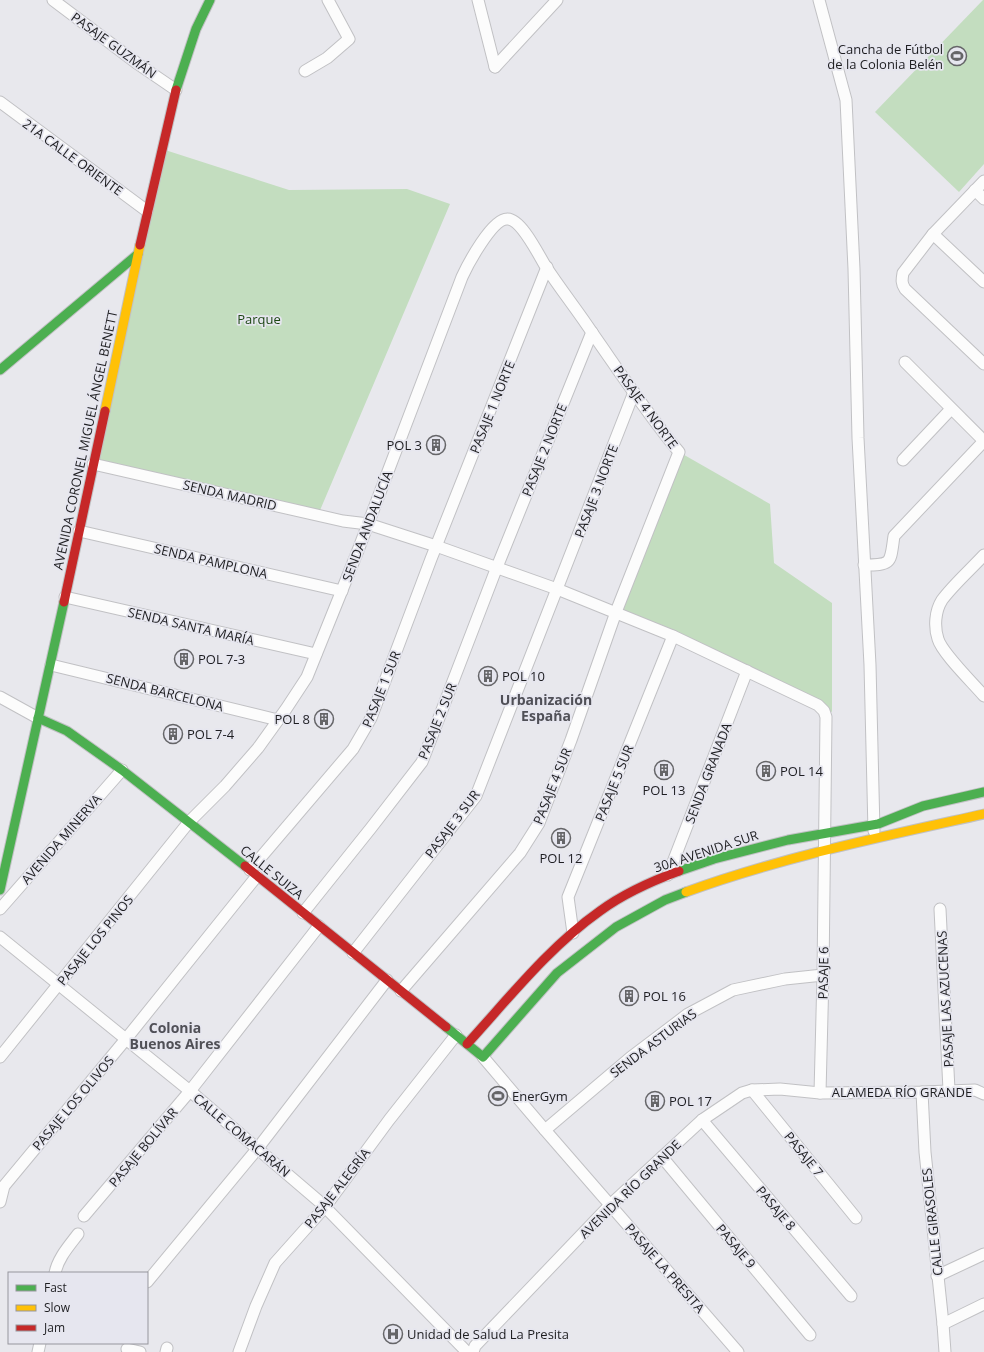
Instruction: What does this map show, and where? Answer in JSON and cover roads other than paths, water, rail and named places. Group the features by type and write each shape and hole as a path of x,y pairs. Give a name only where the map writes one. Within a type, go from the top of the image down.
{"street":[{"name":"PASAJE GUZMÁN","path":"53,0 138,64 176,90"},
{"name":"AVENIDA CORONEL MIGUEL ÁNGEL BENETT","path":"0,890 66,597 147,211 176,90 196,29 210,0"},
{"path":"305,71 327,58 349,39 328,0"},
{"path":"478,0 495,67 557,0"},
{"path":"819,0 846,100 854,269 858,438 870,665 874,838"},
{"name":"21A CALLE ORIENTE","path":"0,102 147,211"},
{"path":"984,181 933,234 903,273 902,279 905,289 984,364"},
{"path":"975,190 984,199"},
{"name":"SENDA ANDALUCÍA","path":"190,822 225,786 258,748 307,677 368,524 462,277 477,248 500,221 506,218 514,220"},
{"name":"PASAJE 4 NORTE","path":"514,220 524,231 547,267 634,392 679,452 616,612"},
{"path":"933,234 984,282"},
{"path":"0,370 138,254"},
{"name":"PASAJE 1 NORTE","path":"436,546 547,267"},
{"name":"PASAJE 2 NORTE","path":"497,568 592,332"},
{"path":"864,565 882,565 890,559 894,536 983,445 951,409 904,362"},
{"name":"PASAJE 3 NORTE","path":"557,589 634,392"},
{"path":"903,460 951,409"},
{"name":"SENDA MADRID","path":"93,464 343,521 368,524 436,546 557,589 673,636 747,671"},
{"name":"SENDA PAMPLONA","path":"79,531 342,591"},
{"name":"PASAJE 1 SUR","path":"253,873 353,749 371,718 436,546"},
{"path":"984,555 942,601 937,614 936,627 938,639 943,649 984,696"},
{"name":"PASAJE 2 SUR","path":"303,912 372,828 422,762 497,568"},
{"name":"PASAJE 3 SUR","path":"353,953 476,796 557,589"},
{"name":"SENDA SANTA MARÍA","path":"66,597 316,654"},
{"name":"PASAJE 4 SUR","path":"401,991 520,853 539,823 571,740 616,612"},
{"name":"PASAJE 5 SUR","path":"573,933 568,897 673,636"},
{"name":"SENDA BARCELONA","path":"51,665 278,720"},
{"name":"PASAJE 6","path":"747,671 818,705 824,711 826,717 820,1093"},
{"name":"SENDA GRANADA","path":"668,875 747,671"},
{"path":"0,697 38,718"},
{"name":"CALLE SUIZA","path":"38,718 67,731 122,770 190,822 483,1057"},
{"name":"AVENIDA MINERVA","path":"0,908 122,770"},
{"name":"30A AVENIDA SUR","path":"483,1057 557,973 616,927 640,901 668,875 721,857 788,840 874,824 897,817 923,806 984,792"},
{"name":"30A AVENIDA SUR","path":"467,1044 539,965 573,933 600,911 624,896 640,901 665,900 725,878 874,838 984,814"},
{"name":"PASAJE LOS PINOS","path":"0,1057 190,822"},
{"name":"PASAJE LOS OLIVOS","path":"0,1202 4,1186 126,1039 253,873"},
{"name":"PASAJE LAS AZUCENAS","path":"940,908 949,1090"},
{"name":"PASAJE BOLÍVAR","path":"84,1216 190,1091 319,926"},
{"name":"CALLE COMACARÁN","path":"0,937 190,1091 325,1207 467,1352"},
{"name":"SENDA ASTURIAS","path":"545,1130 630,1058 688,1014 733,990 786,979 823,975"},
{"path":"148,1281 258,1148 387,980"},
{"name":"PASAJE ALEGRÍA","path":"239,1352 256,1306 275,1263 325,1207 389,1120 456,1035"},
{"name":"PASAJE LA PRESITA","path":"483,1057 738,1352"},
{"name":"AVENIDA RÍO GRANDE","path":"472,1352 474,1346 610,1205 702,1120 742,1093 752,1090 780,1089 820,1093"},
{"name":"PASAJE 7","path":"752,1090 856,1218"},
{"name":"ALAMEDA RÍO GRANDE","path":"820,1093 975,1090 984,1094"},
{"name":"CALLE GIRASOLES","path":"922,1092 924,1152 945,1352"},
{"name":"PASAJE 8","path":"702,1120 850,1296"},
{"name":"PASAJE 9","path":"662,1157 810,1335"},
{"path":"55,1272 63,1254 78,1234"},
{"path":"937,1276 984,1254"},
{"path":"943,1324 984,1304"},
{"path":"128,1348 140,1352"}],"place":[{"name":"Cancha de Fútbol de la Colonia Belén","path":"957,56"},
{"name":"POL 3","path":"436,445"},
{"name":"POL 7-3","path":"184,659"},
{"name":"POL 10","path":"488,676"},
{"name":"POL 8","path":"324,719"},
{"name":"POL 7-4","path":"173,734"},
{"name":"POL 13","path":"664,770"},
{"name":"POL 14","path":"766,771"},
{"name":"POL 12","path":"561,838"},
{"name":"POL 16","path":"629,996"},
{"name":"EnerGym","path":"498,1096"},
{"name":"POL 17","path":"655,1101"},
{"name":"Unidad de Salud La Presita","path":"393,1334"}],"district":[{"name":"Urbanización España","path":"546,708"},
{"name":"Colonia Buenos Aires","path":"175,1036"}],"park label":[{"name":"Parque","path":"259,319"}]}
